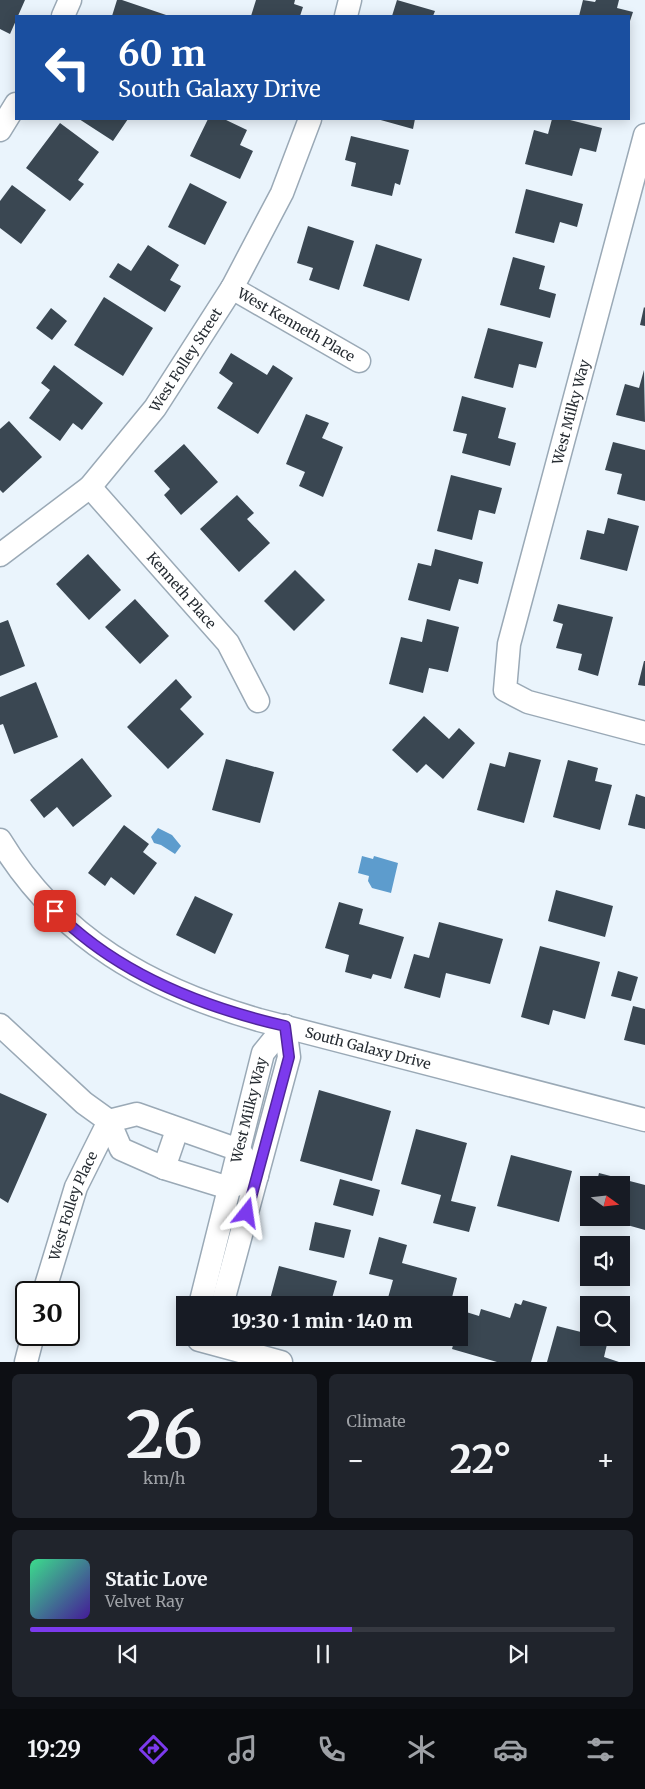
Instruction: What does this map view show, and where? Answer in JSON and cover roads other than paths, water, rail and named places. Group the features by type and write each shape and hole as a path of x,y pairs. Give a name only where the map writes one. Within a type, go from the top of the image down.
{"street":[{"path":"63,15 70,0"},
{"path":"346,15 350,0"},
{"path":"0,129 15,106"},
{"name":"West Folley Street","path":"0,555 90,487 155,408 232,288 282,193 310,120"},
{"name":"West Milky Way","path":"645,135 509,644 505,690 528,702 645,733"},
{"name":"West Kenneth Place","path":"232,288 359,361"},
{"name":"Kenneth Place","path":"90,487 228,642 258,702"},
{"name":"South Galaxy Drive","path":"0,840 43,898 68,923 93,943 164,986 210,1006 645,1120"},
{"path":"0,1024 77,1098 108,1120 121,1149 164,1168 229,1188 257,1176 239,1150 177,1130 137,1114 108,1120"},
{"name":"West Milky Way","path":"202,1296 263,1054 285,1026"},
{"name":"West Milky Way","path":"224,1296 289,1057 285,1026"},
{"name":"West Folley Place","path":"47,1281 76,1187 108,1120"},
{"path":"164,1168 177,1130"},
{"path":"26,1362 30,1346"},
{"path":"227,1346 281,1362"}],"water":[{"path":"158,828 172,835 181,846 175,854 154,843 151,837"},
{"path":"362,856 373,859 374,856 398,863 391,893 372,888 368,881 369,876 358,873"}]}
